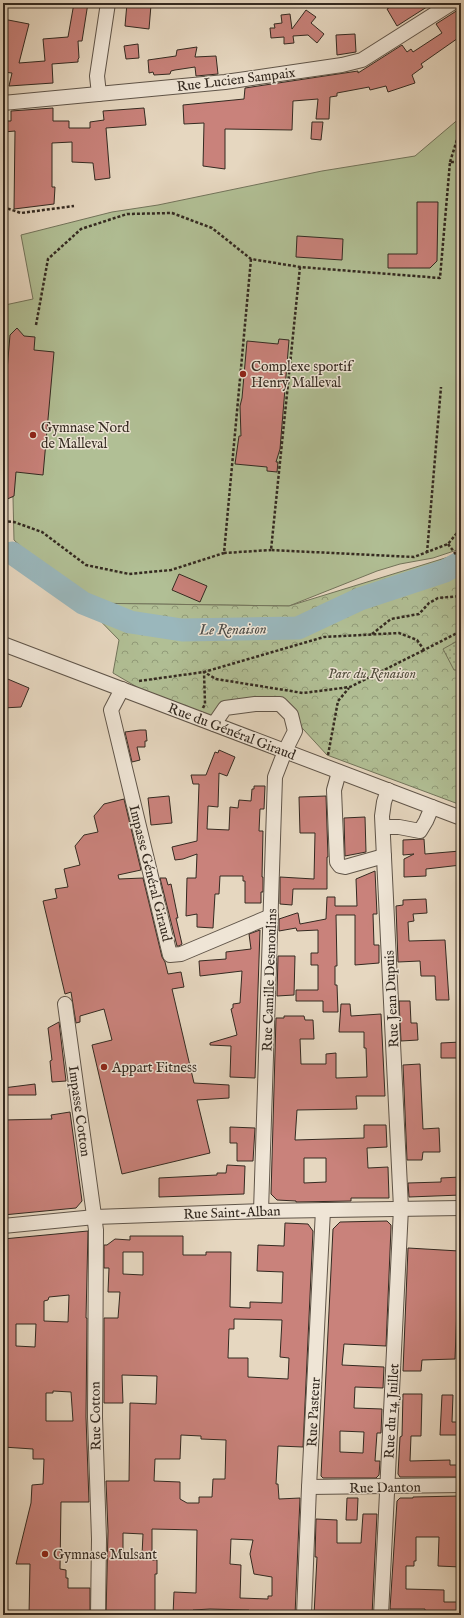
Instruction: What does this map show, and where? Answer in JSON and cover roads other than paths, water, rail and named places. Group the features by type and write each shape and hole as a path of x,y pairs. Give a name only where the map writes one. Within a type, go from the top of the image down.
{"street":[{"path":"99,94 97,76 108,3"},
{"name":"Rue Lucien Sampaix","path":"3,103 225,82 342,65 362,60 452,3"},
{"name":"Rue du Général Giraud","path":"3,644 461,818"},
{"name":"Impasse Général Giraud","path":"122,689 111,710 170,955 181,954 271,916"},
{"name":"Rue Camille Desmoulins","path":"214,724 225,708 255,704 280,704 291,715 295,731 275,777 260,1211"},
{"path":"339,772 334,790 337,862 340,866 345,867 384,856"},
{"name":"Rue Jean Dupuis","path":"388,790 383,808 383,826 401,1208"},
{"path":"383,826 420,831 432,807"},
{"name":"Impasse Cotton","path":"65,1004 95,1217"},
{"name":"Rue du 14 Juillet","path":"381,1615 386,1487 401,1208"},
{"name":"Rue Saint-Alban","path":"3,1226 95,1217 260,1211 461,1208"},
{"name":"Rue Pasteur","path":"304,1615 308,1488 323,1210"},
{"name":"Rue Cotton","path":"95,1217 95,1417 100,1539 98,1615"},
{"name":"Rue Danton","path":"308,1488 461,1485"}],"waterway":[{"name":"Le Renaison","path":"12,553 83,603 130,622 182,630 298,628 360,599 445,571 461,562"}],"place":[{"name":"Complexe sportif Henry Malleval","path":"243,374"},
{"name":"Gymnase Nord de Malleval","path":"33,435"},
{"name":"Appart Fitness","path":"104,1067"},
{"name":"Gymnase Mulsant","path":"45,1554"}],"park label":[{"name":"Parc du Renaison","path":"372,673"}]}
